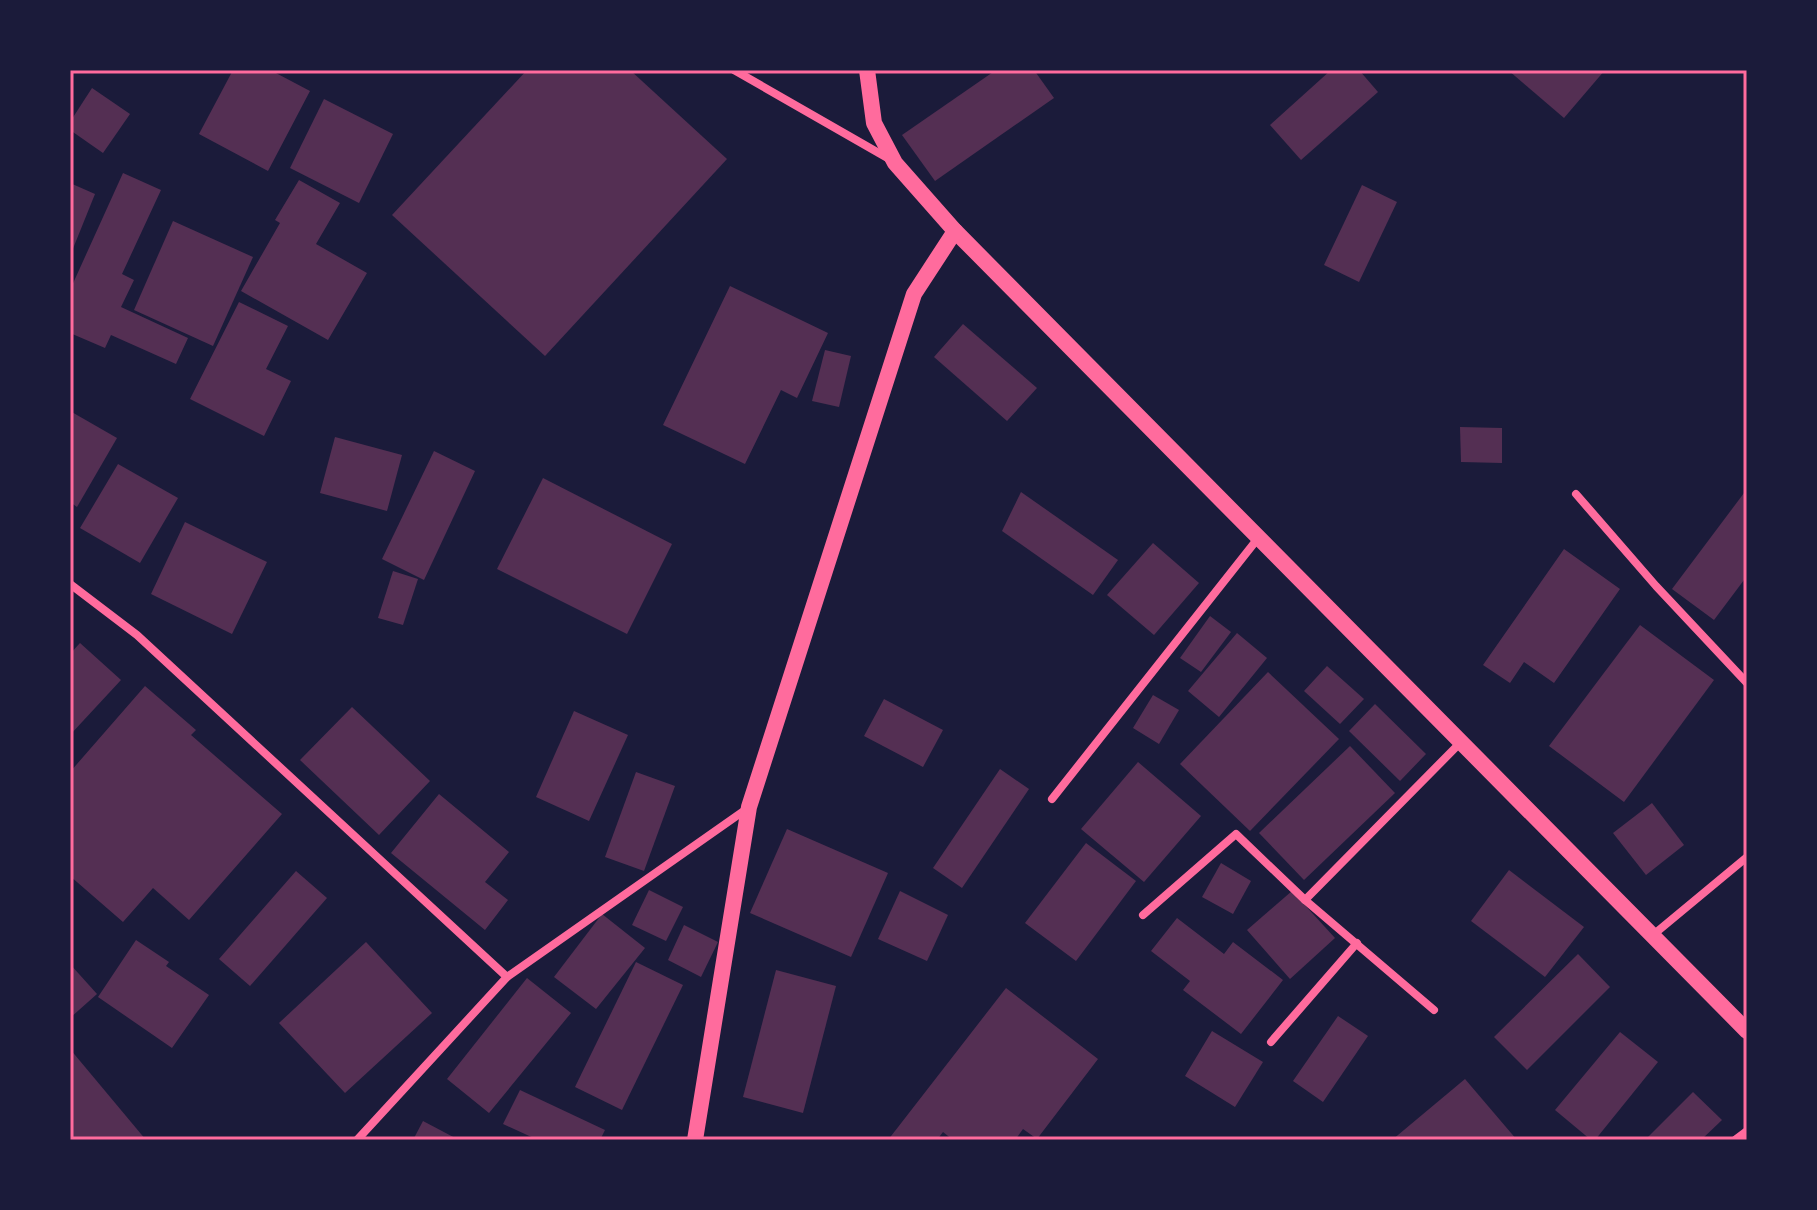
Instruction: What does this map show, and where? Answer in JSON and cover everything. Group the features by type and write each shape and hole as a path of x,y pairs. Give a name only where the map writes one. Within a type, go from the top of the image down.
{"main road":[{"path":"867,70 874,123 895,163 955,231 1747,1031"},
{"path":"695,1140 749,807 914,294 955,231"}],"street":[{"path":"734,70 895,163"},
{"path":"1576,494 1656,586 1747,683"},
{"path":"1052,799 1259,536"},
{"path":"70,584 137,635 507,977"},
{"path":"1305,900 1461,742"},
{"path":"357,1140 507,977 749,807"},
{"path":"1143,915 1236,834 1305,900 1434,1010"},
{"path":"1653,935 1747,857"},
{"path":"1271,1042 1357,943"},
{"path":"1735,1140 1747,1131"}],"building":[{"path":"233,70 275,70 310,91 268,171 199,134"},
{"path":"527,70 630,70 727,159 545,356 392,215"},
{"path":"996,70 1034,70 1054,98 935,181 902,135"},
{"path":"1331,70 1359,70 1378,92 1301,160 1270,125"},
{"path":"1508,70 1605,70 1564,118"},
{"path":"92,88 130,114 103,153 70,130 70,122"},
{"path":"324,99 393,134 359,203 290,168"},
{"path":"123,173 161,190 122,274 134,280 121,307 188,338 176,364 111,335 105,348 70,333 70,290"},
{"path":"299,180 340,203 316,244 367,273 328,340 241,291 280,223 275,220"},
{"path":"70,183 95,194 70,256"},
{"path":"1362,185 1397,202 1359,282 1324,265"},
{"path":"173,221 253,257 213,346 134,310"},
{"path":"730,286 828,333 797,398 781,390 745,464 663,425"},
{"path":"239,302 288,326 266,369 291,381 264,436 190,399"},
{"path":"963,324 1037,388 1007,421 934,357"},
{"path":"825,350 851,356 839,407 812,401"},
{"path":"70,411 117,438 77,507 70,502"},
{"path":"1460,427 1502,428 1502,463 1461,462"},
{"path":"335,437 402,455 387,511 320,493"},
{"path":"434,451 475,471 424,580 382,559"},
{"path":"118,464 178,498 140,563 80,528"},
{"path":"543,478 672,544 627,634 497,569"},
{"path":"1747,489 1747,576 1714,620 1672,589"},
{"path":"1021,492 1118,560 1093,595 1002,531"},
{"path":"185,522 267,562 232,634 151,594"},
{"path":"1153,543 1199,583 1154,635 1107,595"},
{"path":"1564,549 1620,589 1554,683 1524,662 1510,683 1483,665"},
{"path":"393,571 418,579 403,625 378,618"},
{"path":"1210,616 1231,632 1201,672 1180,658"},
{"path":"1640,625 1714,680 1624,802 1549,746"},
{"path":"1237,633 1267,658 1219,717 1188,691"},
{"path":"80,643 121,680 70,735 70,654"},
{"path":"1327,666 1364,699 1340,724 1304,691"},
{"path":"1268,672 1339,739 1250,831 1180,764"},
{"path":"145,686 196,730 191,735 282,814 189,920 153,888 123,922 70,876 70,772"},
{"path":"1153,695 1179,710 1159,744 1133,728"},
{"path":"884,699 943,730 923,767 864,736"},
{"path":"1375,704 1426,754 1400,781 1349,731"},
{"path":"352,707 430,781 379,835 300,760"},
{"path":"574,711 628,735 589,821 536,797"},
{"path":"1350,746 1395,793 1304,880 1259,833"},
{"path":"1138,762 1201,816 1144,882 1081,829"},
{"path":"1000,769 1029,789 962,888 933,868"},
{"path":"636,772 675,786 644,871 605,857"},
{"path":"439,794 509,852 485,882 508,900 485,930 391,853"},
{"path":"1652,803 1684,845 1646,875 1613,833"},
{"path":"787,829 888,873 851,957 750,913"},
{"path":"1086,843 1136,881 1076,961 1025,923"},
{"path":"1221,863 1251,881 1233,914 1202,897"},
{"path":"1509,870 1584,927 1545,977 1471,921"},
{"path":"296,871 327,898 250,986 219,959"},
{"path":"649,890 683,907 666,941 632,925"},
{"path":"900,891 948,915 927,961 878,939"},
{"path":"1292,891 1335,938 1290,979 1247,930"},
{"path":"602,914 645,948 596,1009 554,977"},
{"path":"1177,918 1224,954 1233,942 1283,980 1241,1034 1183,990 1190,981 1151,951"},
{"path":"684,925 718,942 701,977 668,960"},
{"path":"136,940 169,962 166,966 209,995 172,1048 98,997"},
{"path":"366,942 432,1013 345,1093 279,1023"},
{"path":"1578,954 1610,987 1527,1070 1494,1037"},
{"path":"636,962 683,985 622,1110 575,1087"},
{"path":"70,964 97,994 70,1018"},
{"path":"776,970 836,986 803,1113 743,1097"},
{"path":"527,978 571,1013 489,1113 447,1079"},
{"path":"1006,988 1098,1059 1037,1139 1023,1129 1015,1140 953,1140 943,1132 937,1140 888,1140"},
{"path":"1338,1016 1368,1036 1323,1102 1293,1081"},
{"path":"1212,1031 1263,1062 1235,1107 1185,1076"},
{"path":"1620,1032 1658,1062 1595,1140 1591,1140 1555,1110"},
{"path":"70,1049 146,1140 70,1140"},
{"path":"1465,1079 1517,1140 1392,1140"},
{"path":"520,1090 605,1130 600,1140 538,1140 503,1124"},
{"path":"1693,1092 1722,1120 1701,1140 1645,1140"},
{"path":"423,1121 459,1140 413,1140"}]}
